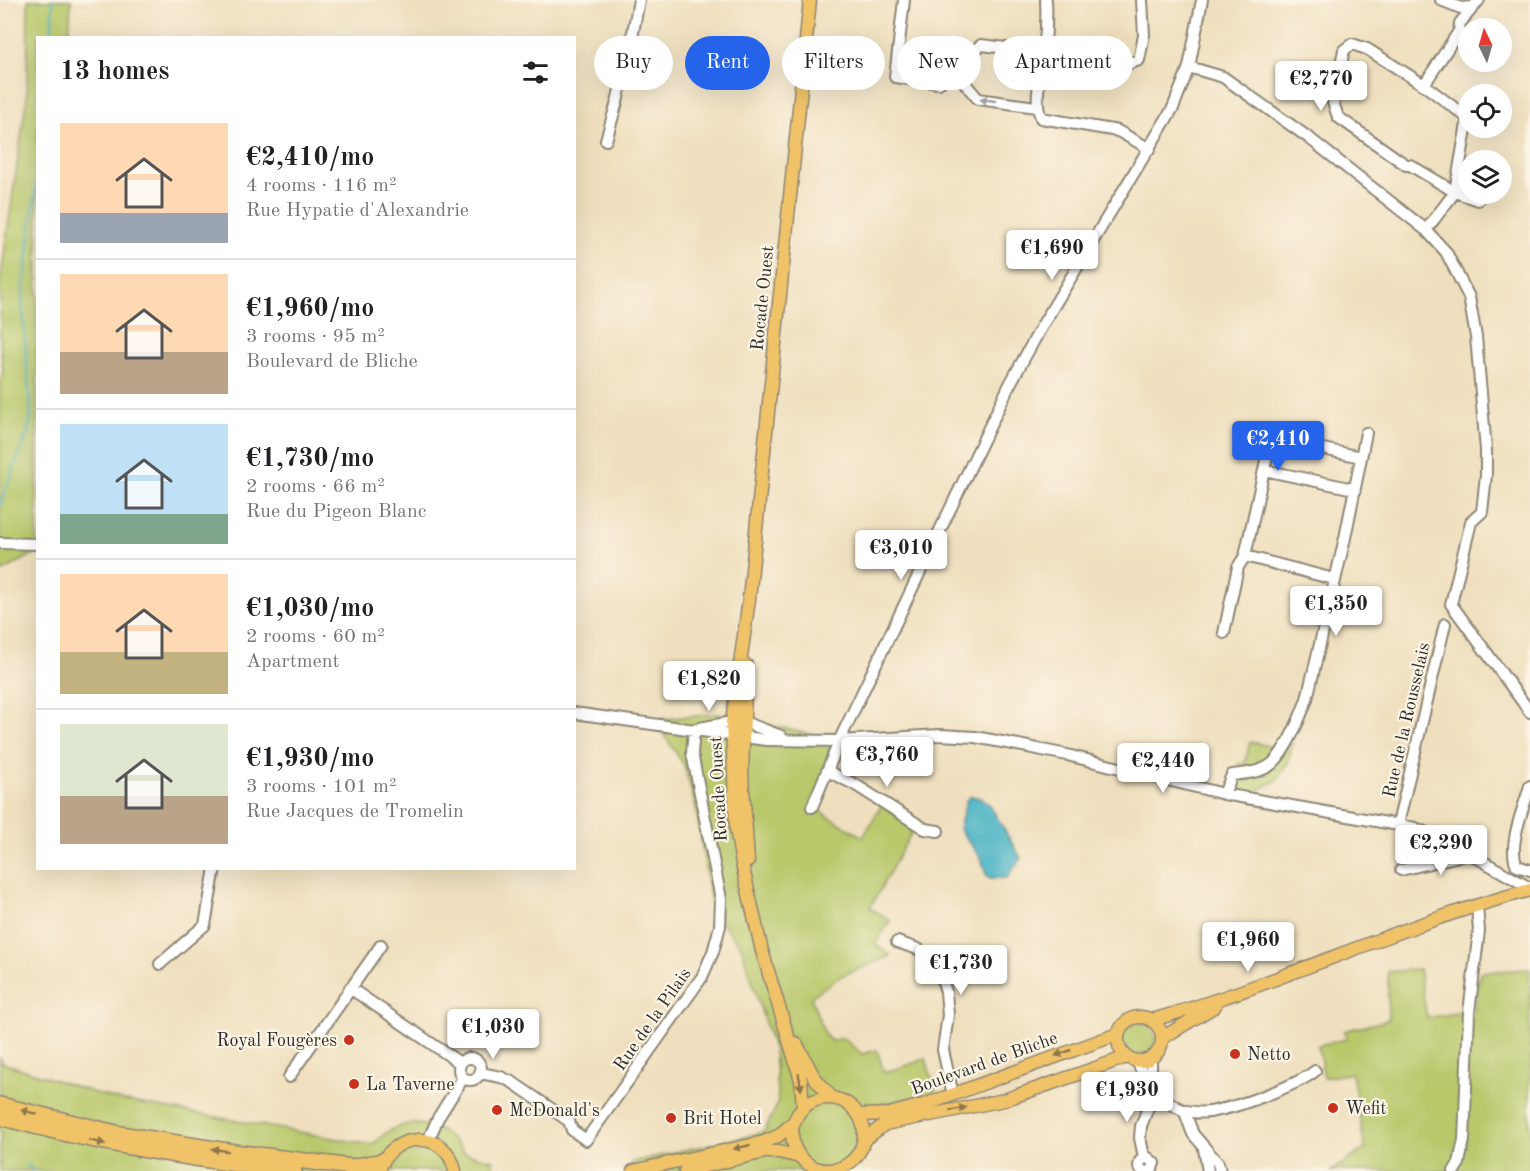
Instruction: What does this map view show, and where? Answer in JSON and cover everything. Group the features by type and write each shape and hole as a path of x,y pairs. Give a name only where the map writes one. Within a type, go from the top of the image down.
{"highway":[{"path":"0,1105 120,1134 222,1151 352,1167 380,1166"},
{"path":"0,1117 116,1146 294,1171"}],"main road":[{"name":"Rocade Ouest","path":"803,1107 801,1080 762,951 736,828 734,736 810,0"},
{"path":"1152,1020 1234,994 1530,889"},
{"path":"1162,1038 1234,994"},
{"name":"Rocade Ouest","path":"783,1016 814,1077 831,1097"},
{"path":"1141,1017 1152,1020 1157,1025 1162,1038 1159,1049 1151,1057 1132,1059 1119,1046 1118,1034 1121,1027 1130,1019 1141,1017"},
{"name":"Boulevard de Bliche","path":"859,1114 898,1113 1118,1034"},
{"name":"Boulevard de Bliche","path":"864,1140 885,1124 1004,1100 1132,1059"},
{"path":"633,1171 764,1142 778,1136 793,1123 803,1107 820,1098 831,1097 852,1106 859,1114 864,1140 852,1165 826,1170 807,1164 800,1157 793,1141 793,1123"},
{"path":"380,1166 390,1150 414,1139 428,1141 439,1146 448,1155 456,1170"},
{"path":"685,1171 765,1152 780,1152 800,1157"}],"street":[{"path":"606,140 620,92 639,0"},
{"path":"900,36 904,0"},
{"path":"1045,36 1046,0"},
{"path":"1133,62 1139,60 1144,35 1142,0"},
{"path":"812,807 840,741 987,432 1043,324 1173,108 1189,67 1202,0"},
{"path":"1441,0 1461,8 1475,4"},
{"path":"1424,85 1459,31 1460,23 1475,4"},
{"path":"1426,230 1455,192 1468,118 1424,85 1367,49 1352,44 1344,50 1333,102 1338,117 1406,165 1410,165 1455,192 1458,193"},
{"path":"897,60 895,77 897,77"},
{"path":"1189,67 1223,77 1309,138 1426,230 1446,252 1469,297 1476,337 1486,450 1482,512 1471,522 1451,604 1530,712"},
{"path":"971,90 978,99 1036,106"},
{"path":"1038,90 1036,106 1041,117 1118,131 1150,149"},
{"path":"1224,794 1232,775 1257,772 1273,763 1300,720 1307,699 1366,433"},
{"path":"1224,633 1238,567 1245,556 1271,438 1361,457"},
{"path":"1264,470 1354,489"},
{"path":"0,543 36,544"},
{"path":"1245,556 1334,579"},
{"name":"Rue de la Rousselais","path":"1398,824 1445,624"},
{"path":"576,713 734,736 794,740 840,741 940,735 975,737 1067,755 1224,794 1398,824 1429,832 1530,889"},
{"path":"694,729 735,722 794,740"},
{"name":"Rue de la Pilais","path":"480,1072 501,1077 520,1087 569,1121 572,1130 586,1140 702,977 713,952 720,926 721,899 692,753 694,729"},
{"path":"827,771 854,784 925,829 938,831"},
{"path":"1530,786 1513,858 1517,866 1530,870"},
{"path":"1401,870 1463,855 1467,852"},
{"path":"160,964 205,925 215,870"},
{"path":"1454,1171 1459,1163 1464,1140 1469,1012 1479,931 1477,906"},
{"path":"897,942 918,949 937,963 946,992 948,1015 943,1050 953,1095"},
{"path":"289,1077 381,945"},
{"path":"350,988 460,1064"},
{"path":"1143,1171 1139,1164 1144,1157 1140,1138 1141,1126 1154,1092 1151,1081 1151,1057"},
{"path":"468,1058 475,1059 479,1064 480,1072 473,1080 463,1078 459,1070 460,1064 468,1058"},
{"path":"1132,1059 1151,1081"},
{"path":"1154,1092 1184,1110 1201,1113 1220,1110 1308,1078 1315,1071"},
{"path":"428,1141 438,1118 463,1078"},
{"path":"1184,1110 1192,1134 1218,1163 1220,1171"},
{"path":"1204,1148 1208,1171"},
{"path":"1144,1157 1153,1160 1155,1166 1151,1171"}],"green space":[{"path":"28,0 71,0 69,36 36,36 36,553 0,573 0,384 3,370 0,345 0,283 27,96"},
{"path":"718,714 829,738 829,776 814,808 863,837 882,804 914,828 870,908 890,920 875,944 891,956 841,976 811,997 824,1033 831,1041 843,1038 862,1054 877,1050 884,1073 926,1059 936,1092 870,1108 843,1171 636,1171 632,1162 764,1132 778,1103 774,1051 741,946 712,911 696,807 684,765 662,732 662,719"},
{"path":"1250,742 1278,750 1260,764 1238,770 1239,763 1245,763"},
{"path":"1293,743 1288,763 1277,780 1253,793 1235,790 1235,780 1248,776"},
{"path":"1419,969 1427,1018 1474,1010 1480,972 1530,969 1530,1171 1331,1171 1365,1149 1352,1073 1324,1078 1318,1045 1347,1039 1344,1031 1388,1020 1388,972"},
{"path":"1139,1023 1150,1028 1155,1039 1150,1050 1139,1055 1128,1050 1123,1039 1128,1028"},
{"path":"0,1058 3,1063 114,1099 372,1145 397,1127 408,1124 430,1126 449,1136 464,1153 493,1160 493,1171 0,1171"}],"water":[{"path":"971,796 980,798 989,804 1021,858 1007,878 990,878 986,874 981,858 959,829 966,801"}],"waterway":[{"path":"51,36 53,0"},
{"path":"0,505 28,431 31,416 22,301 36,186"},
{"path":"26,1164 34,1171"}],"place":[{"name":"Royal Fougères","path":"349,1040"},
{"name":"Netto","path":"1235,1054"},
{"name":"La Taverne","path":"354,1084"},
{"name":"Wefit","path":"1333,1108"},
{"name":"McDonald's","path":"497,1110"},
{"name":"Brit Hotel","path":"671,1118"}]}
